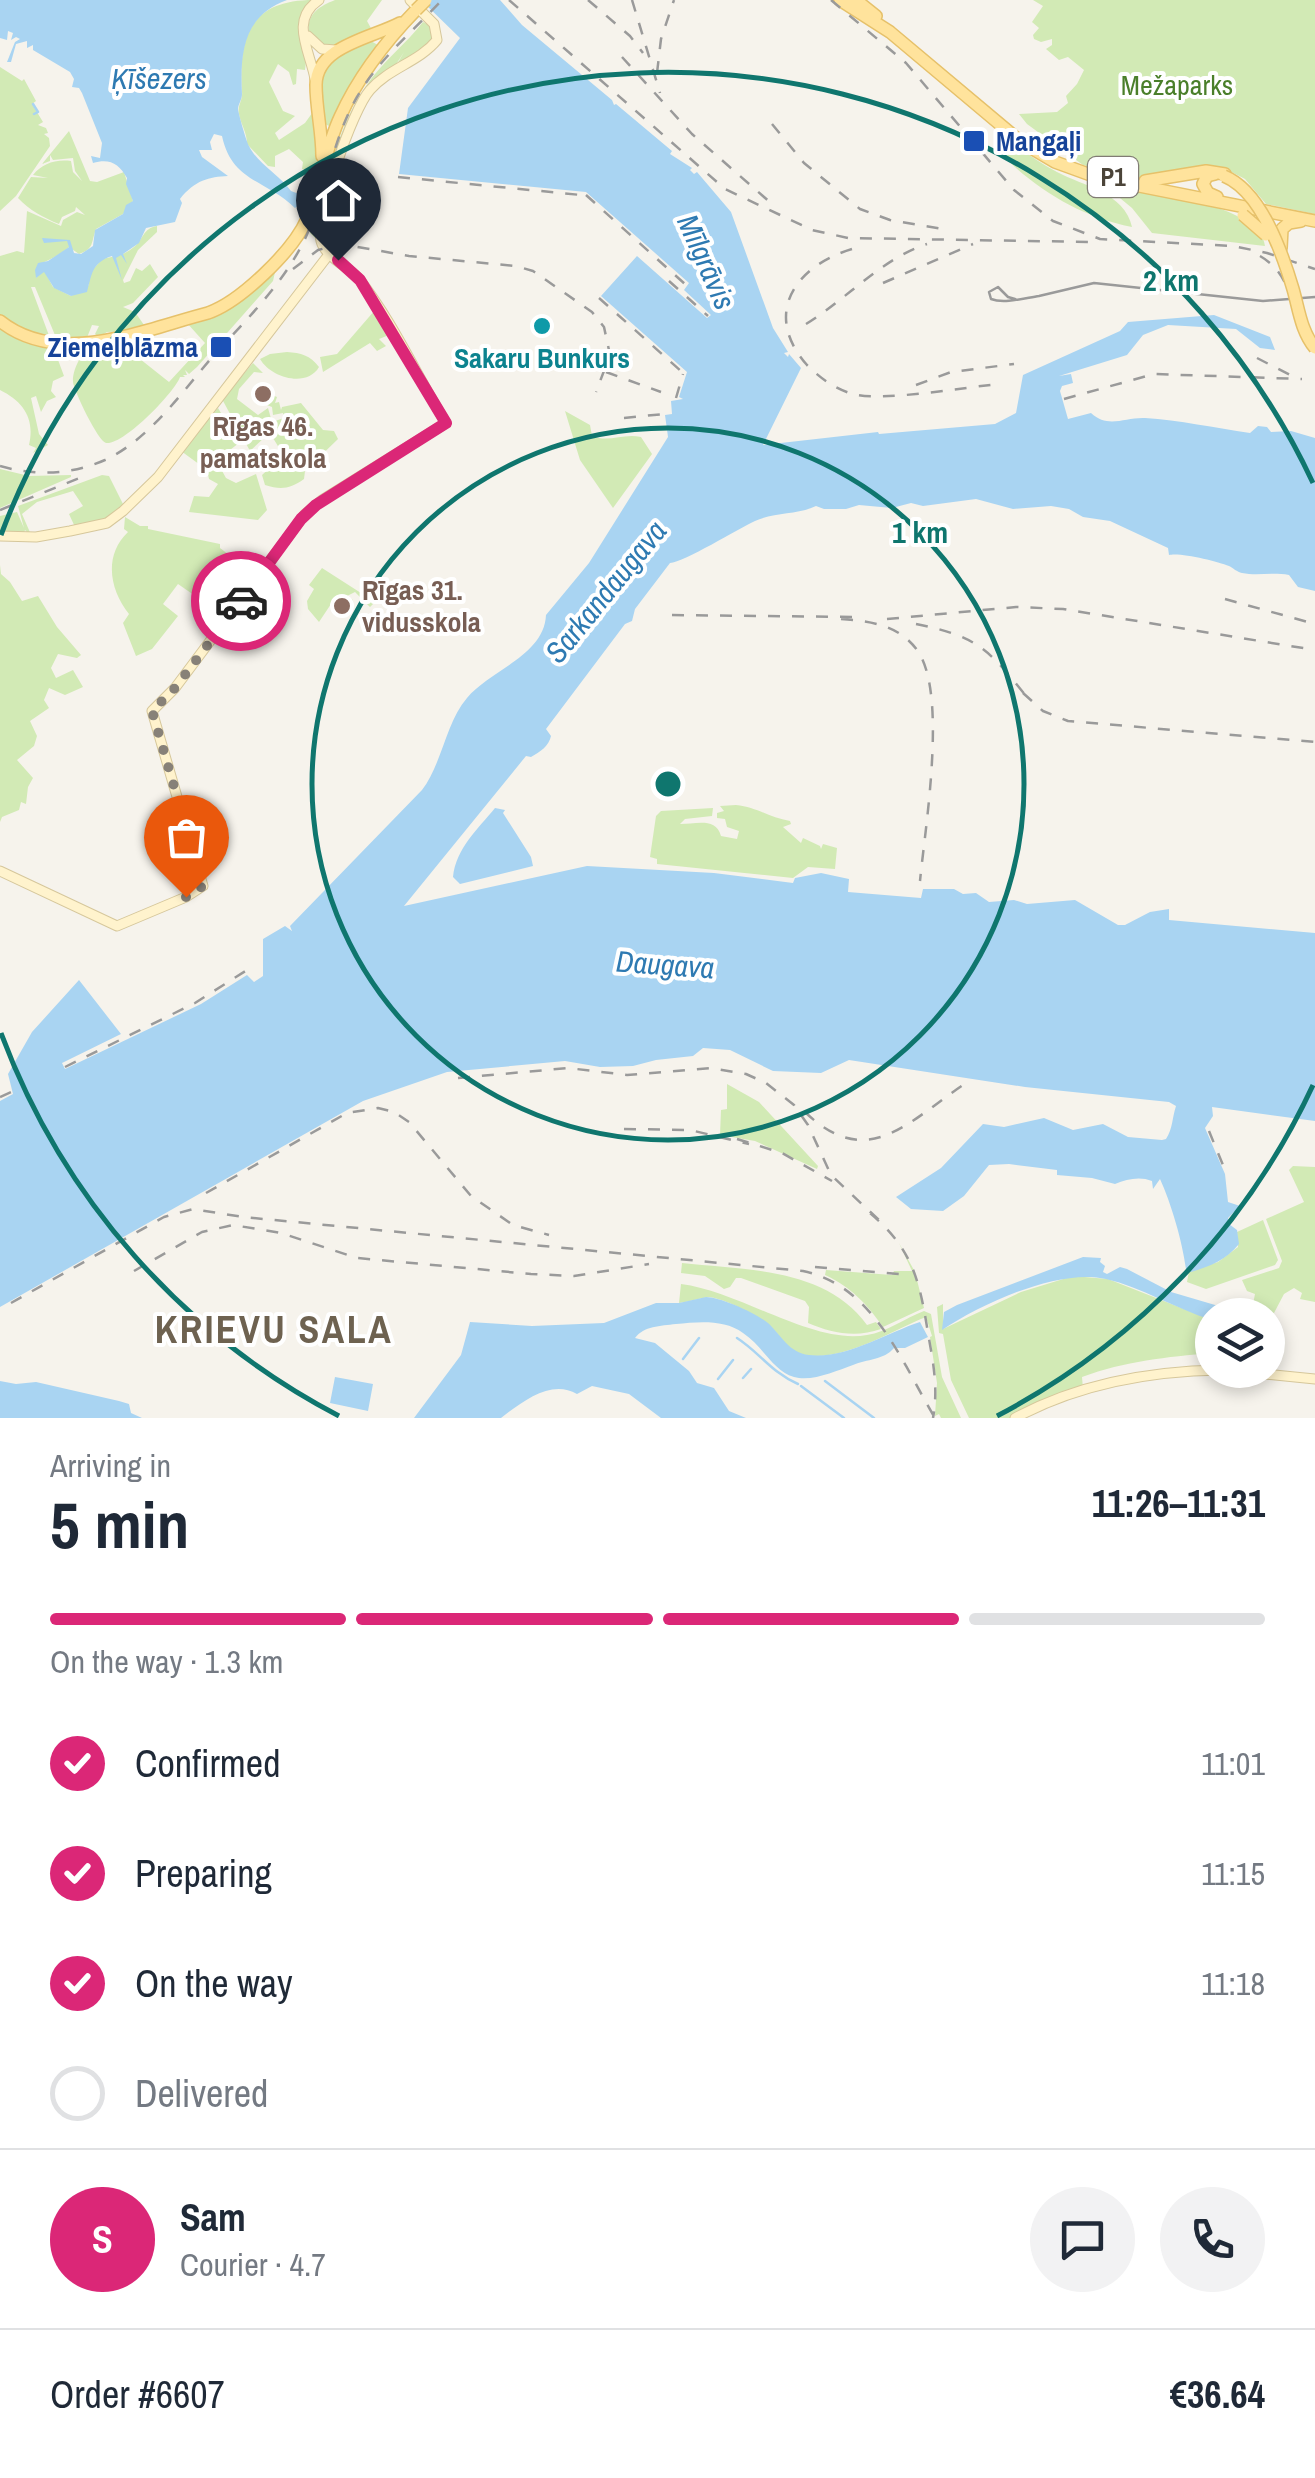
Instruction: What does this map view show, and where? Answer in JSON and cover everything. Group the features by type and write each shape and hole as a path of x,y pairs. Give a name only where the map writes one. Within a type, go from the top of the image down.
{"main road":[{"path":"319,0 306,12 302,28 320,117 320,175"},
{"path":"329,0 309,15 308,36 322,49 344,48"},
{"path":"316,86 322,63 426,0"},
{"name":"P1","path":"840,0 880,22"},
{"name":"P1","path":"856,0 1041,154 1077,171 1211,198"},
{"path":"0,320 39,342 80,345 227,306 248,290 301,231 336,124 375,58 412,7"},
{"path":"0,871 117,926 203,886 152,711 175,688 305,514 446,423 360,280 322,245 340,167 354,126 373,92 441,42 439,24 412,7"},
{"path":"369,38 379,42 375,58"},
{"path":"320,117 326,128 336,124"},
{"name":"P1","path":"1011,130 1062,161 1094,173 1211,198"},
{"path":"1129,180 1159,181 1206,171 1238,183 1254,198 1281,256 1302,325 1315,346"},
{"path":"1224,175 1210,174 1203,182 1211,198 1312,221"},
{"path":"1246,208 1281,256"},
{"path":"1281,256 1282,229 1289,223 1312,221"},
{"path":"0,536 36,537 95,526 109,522 127,508 158,477 330,253"},
{"path":"1015,1418 1052,1401 1112,1382 1195,1371"},
{"path":"1285,1376 1315,1379"}],"green space":[{"path":"313,0 299,27 305,70 297,69 293,85 289,72 278,64 269,82 283,111 295,116 275,133 279,140 305,123 315,109 318,173 302,169 303,162 289,149 275,156 275,167 268,166 247,144 239,111 243,54 253,25 275,6"},
{"path":"335,0 382,0 367,21 372,30 343,47 325,48 309,35 309,22 319,9"},
{"name":"Mežaparks","path":"1033,0 1315,0 1315,214 1266,204 1245,179 1222,167 1205,166 1138,178 1083,165 1027,124 1019,114 1057,112 1068,103 1066,96 1084,70 1068,57 1059,60 1046,49 1052,45 1052,39 1034,39 1039,28 1032,22 1043,6"},
{"path":"418,13 430,23 435,40 396,66 404,52 395,66 362,96 316,239 310,233 347,120 372,77 423,22 427,24 420,16 405,31 402,28"},
{"path":"369,40 378,45 331,127 323,123 318,84 329,58"},
{"path":"0,67 24,79 43,122 38,125 46,128 48,133 44,134 50,146 16,196 0,211"},
{"path":"69,131 90,181 124,172 133,201 123,214 96,229 87,250 79,254 69,247 38,264 36,278 41,271 45,272 53,287 71,296 89,285 89,274 102,259 130,250 149,229 157,226 157,232 138,250 123,280 130,281 136,268 142,271 150,264 158,277 133,303 123,307 135,312 144,325 134,331 107,332 99,337 95,334 99,326 92,325 86,340 57,340 35,287 31,287 64,376 53,381 51,391 56,397 47,401 41,412 36,396 31,398 39,434 48,445 33,453 36,448 29,445 26,412 0,390 0,256 24,253 27,211 61,226 63,220 77,212 85,215 76,207 62,217 59,224 18,198 31,177 48,178 33,175 54,162 71,161 73,172 82,181 73,158 53,160 50,155 50,161 42,164"},
{"path":"1010,140 1051,169 1112,198 1128,215 1132,227 1094,216 1044,190 999,152"},
{"path":"1112,185 1224,210 1259,232 1265,246 1152,233 1132,208 1109,189"},
{"path":"276,268 273,281 197,367 189,374 185,370 187,375 180,377 148,417 114,442 102,440 73,382 76,366 86,350 99,342 134,339 140,359 169,382 205,343 187,323"},
{"path":"375,310 389,335 379,339 386,346 377,351 370,343 323,372 320,357 337,354"},
{"path":"287,352 305,355 319,367 306,377 289,378 272,371 260,359"},
{"path":"253,363 263,373 254,372 239,389 237,399 258,415 268,408 272,422 284,418 283,413 273,415 272,407 267,405 272,395 277,397 275,403 279,402 281,410 301,403 323,430 334,431 338,439 305,471 304,479 290,487 265,485 262,475 281,451 273,438 265,437 250,451 222,399"},
{"path":"218,408 239,443 226,453 221,469 226,478 236,483 256,474 267,510 258,520 189,512 194,496 209,497 218,484 209,479 207,470 181,451"},
{"path":"565,411 590,425 592,436 641,437 652,454 613,508 580,460"},
{"path":"0,469 29,476 71,477 0,508"},
{"path":"102,475 109,476 124,506 109,519 75,527 69,514 83,506 73,491 37,502 22,514 32,537 25,530 23,536 0,534 0,516 17,512 24,528 18,506"},
{"path":"125,517 148,529 220,544 241,564 228,573 220,573 219,578 227,577 234,586 249,571 254,575 224,616 178,584 163,604 178,616 152,649 136,656 123,623 129,614 117,594 112,573 115,552 128,532 124,529"},
{"path":"0,565 1,574 22,601 38,596 81,655 77,658 58,654 51,668 56,678 73,670 83,687 65,695 49,688 44,700 49,708 30,721 37,736 34,746 17,760 33,778 26,804 21,802 19,810 2,817 0,822"},
{"path":"322,568 375,602 370,607 355,592 347,596 353,600 348,604 346,598 337,595 319,622 308,609 307,601 314,589 309,585"},
{"path":"736,805 790,821 783,827 801,843 803,838 821,849 823,844 837,848 835,869 808,867 793,878 657,864 657,859 650,857 656,816 661,811 713,808 712,816 685,819 680,824 710,824 721,836 737,839 739,831 727,827 725,819 717,818 717,813 724,811 720,806"},
{"path":"727,1084 759,1102 817,1169 755,1141 720,1135 721,1110 727,1109"},
{"path":"1293,1166 1315,1167 1315,1302 1300,1299 1302,1293 1294,1288 1282,1298 1254,1298 1242,1280 1279,1268 1282,1261 1266,1219 1304,1202 1289,1170"},
{"path":"1263,1220 1278,1260 1275,1265 1206,1289 1187,1282 1189,1271 1218,1262 1238,1247 1237,1232"},
{"path":"899,1243 915,1272 924,1308 883,1327 858,1297 825,1275 826,1270 892,1275 894,1271 912,1271"},
{"path":"682,1263 758,1271 807,1282 850,1306 867,1325 876,1322 881,1329 853,1334 835,1332 808,1323 809,1307 805,1301 741,1278 724,1289 705,1276 681,1273"},
{"path":"1073,1276 1108,1279 1195,1313 1195,1355 1114,1367 1082,1377 1083,1389 1010,1418 969,1418 951,1380 937,1307 943,1304 943,1329 1021,1292"},
{"path":"681,1284 727,1296 800,1325 846,1336 874,1333 924,1311 931,1314 942,1377 961,1418 935,1416 937,1383 926,1317 867,1344 835,1354 805,1355 790,1347 766,1322 731,1304 709,1297 679,1303"}],"water":[{"name":"Ķīšezers","path":"0,0 287,0 261,16 247,38 238,109 253,152 291,191 299,194 300,204 295,208 242,171 233,163 222,136 214,134 212,150 199,150 202,157 228,176 208,179 191,188 180,199 175,222 146,228 139,243 123,254 127,264 121,255 116,258 122,280 112,256 96,266 87,292 71,296 54,288 44,272 36,278 38,263 69,247 67,241 44,243 42,238 70,240 74,253 81,254 93,246 95,230 123,214 126,205 133,201 121,169 109,162 93,163 91,156 100,158 102,143 82,93 72,87 74,79 70,72 33,50 33,45 27,48 27,41 16,44 11,62 7,62 15,42 20,39 11,40 13,33 8,31 7,40 0,38"},
{"path":"421,0 500,0 522,25 672,151 670,154 692,168 694,174 697,172 731,212 773,328 788,352 784,353 801,368 763,445 995,424 1016,413 1023,375 1120,331 1128,322 1214,315 1270,337 1275,350 1260,348 1236,329 1168,325 1143,335 1127,355 1059,376 1071,374 1073,383 1062,386 1060,391 1068,419 1091,413 1110,421 1158,419 1250,433 1258,426 1271,432 1291,431 1315,438 1315,591 1298,587 1289,575 1242,573 1207,560 1169,555 1168,548 1110,521 1051,506 1013,509 976,499 892,508 816,506 763,518 670,563 635,609 632,621 625,624 546,729 551,736 546,746 531,757 526,756 404,906 587,866 714,873 793,883 795,878 821,873 849,879 848,892 921,898 923,889 954,889 963,894 976,893 989,902 1075,900 1118,925 1169,909 1169,920 1315,933 1315,1121 1212,1107 1213,1116 1205,1128 1225,1174 1228,1202 1240,1206 1228,1218 1237,1230 1239,1244 1212,1265 1191,1272 1186,1269 1176,1222 1160,1179 1153,1189 1152,1181 1143,1179 1115,1184 1057,1175 1057,1170 989,1165 964,1196 943,1211 911,1209 896,1197 941,1168 983,1124 1004,1127 1044,1118 1073,1130 1103,1124 1128,1137 1162,1140 1170,1131 1176,1106 1169,1102 1025,1087 849,1060 821,1073 773,1071 730,1050 703,1048 693,1056 633,1066 600,1067 565,1061 447,1072 363,1101 0,1307 0,1101 13,1094 8,1074 32,1032 79,980 121,1034 62,1063 65,1069 201,1004 247,975 254,982 263,976 263,939 285,926 292,931 290,926 422,790 460,708 477,688 536,641 546,615 589,563 668,437 665,415 672,414 671,401 683,399 679,397 687,372 601,296 637,256 707,318 711,315 684,290 689,283 586,192 399,174 408,108 460,38"},
{"path":"495,808 505,810 503,813 533,866 460,884 453,877 458,857"},
{"path":"1083,1257 1101,1258 1103,1272 1107,1274 1120,1267 1195,1299 1195,1314 1119,1283 1087,1277 1022,1290 942,1330 944,1312"},
{"path":"706,1297 755,1315 802,1354 838,1353 920,1322 928,1337 880,1357 824,1375 801,1378 786,1374 750,1338 728,1325 702,1322 658,1326 635,1338 655,1343 689,1371 697,1383 714,1388 729,1411 746,1418 661,1418 629,1394 592,1386 577,1394 548,1390 501,1418 414,1418 461,1355 470,1322 532,1326 604,1323 656,1303"},
{"path":"335,1377 373,1384 368,1411 330,1403"},
{"path":"0,1381 36,1382 119,1401 129,1404 131,1413 142,1418 0,1418"}],"waterway":[{"path":"33,104 38,112 34,114"},
{"path":"683,1359 699,1338"},
{"path":"737,1338 798,1384"},
{"path":"718,1379 733,1360"},
{"path":"743,1378 751,1369"},
{"path":"825,1381 874,1418"},
{"path":"801,1386 844,1418"}],"tram line":[{"path":"1015,299 998,287 989,292 991,299 1008,301 1094,283 1263,301 1315,297"}],"railway":[{"path":"0,466 53,472 92,465 137,440 164,414 285,272 312,223 341,132 365,83 442,0"},
{"path":"509,0 725,189 812,230 848,238 1090,242"},
{"path":"588,0 630,36 643,53"},
{"path":"632,0 660,93"},
{"path":"657,73 661,39 674,0"},
{"path":"831,0 906,63 1014,190 1053,221 1100,239 1233,246 1315,269"},
{"path":"622,57 692,134 772,204"},
{"path":"772,124 804,163 860,209 890,220 943,229"},
{"path":"398,177 581,195"},
{"path":"586,195 686,285"},
{"path":"293,269 318,250 341,244 533,271 592,312 604,327 610,355 596,392"},
{"path":"806,324 894,259 927,244"},
{"path":"883,283 973,244"},
{"path":"852,249 815,267 791,294 786,310 787,328 794,346 812,370 840,389 867,396 1000,384"},
{"path":"1260,256 1282,277 1300,329 1315,354"},
{"path":"669,281 708,316"},
{"path":"599,298 681,371"},
{"path":"1257,358 1292,376"},
{"path":"916,385 951,372 1014,364"},
{"path":"606,372 661,392"},
{"path":"676,398 683,374"},
{"path":"1064,399 1154,374 1302,379"},
{"path":"624,418 664,414"},
{"path":"0,510 82,477"},
{"path":"1225,599 1315,624"},
{"path":"887,619 1016,607 1063,609 1315,650"},
{"path":"672,615 853,617"},
{"path":"841,619 873,623 902,635 917,650 926,670 933,728 920,881"},
{"path":"916,624 956,635 983,649 1031,702"},
{"path":"1023,693 1043,711 1068,721 1315,742"},
{"path":"65,1067 195,1003 247,970"},
{"path":"458,1078 568,1068 627,1075 711,1068 746,1074 766,1083 794,1105 808,1125 831,1175 880,1221"},
{"path":"805,1112 827,1130 868,1140 905,1126 963,1085"},
{"path":"0,1097 11,1092"},
{"path":"206,1193 347,1113 378,1108 409,1122 471,1196 513,1225 549,1235"},
{"path":"624,1129 690,1130 749,1144"},
{"path":"1209,1131 1225,1170"},
{"path":"737,1139 782,1153 832,1181"},
{"path":"11,1303 164,1217 193,1209 803,1271 828,1279 867,1309 897,1350 935,1418"},
{"path":"870,1213 897,1241 918,1285 934,1369 933,1418"},
{"path":"134,1271 202,1232 233,1225 281,1233 357,1258 574,1276 649,1264"},
{"path":"815,1267 900,1274"}],"way so far":[{"path":"186,897 203,886 152,711 175,688 241,601"}],"place":[{"name":"Mangaļi","path":"974,141"},
{"name":"Sakaru Bunkurs","path":"542,326"},
{"name":"Ziemeļblāzma","path":"221,347"},
{"name":"Rīgas 46. pamatskola","path":"263,394"},
{"name":"Rīgas 31. vidusskola","path":"342,606"}],"district":[{"name":"KRIEVU SALA","path":"274,1330"}],"route":[{"path":"241,601 301,519 316,505 446,423 360,280 338,260"}],"water label":[{"name":"Mīlgrāvis","path":"706,262"},
{"name":"Sarkandaugava","path":"606,592"},
{"name":"Daugava","path":"665,965"}]}
